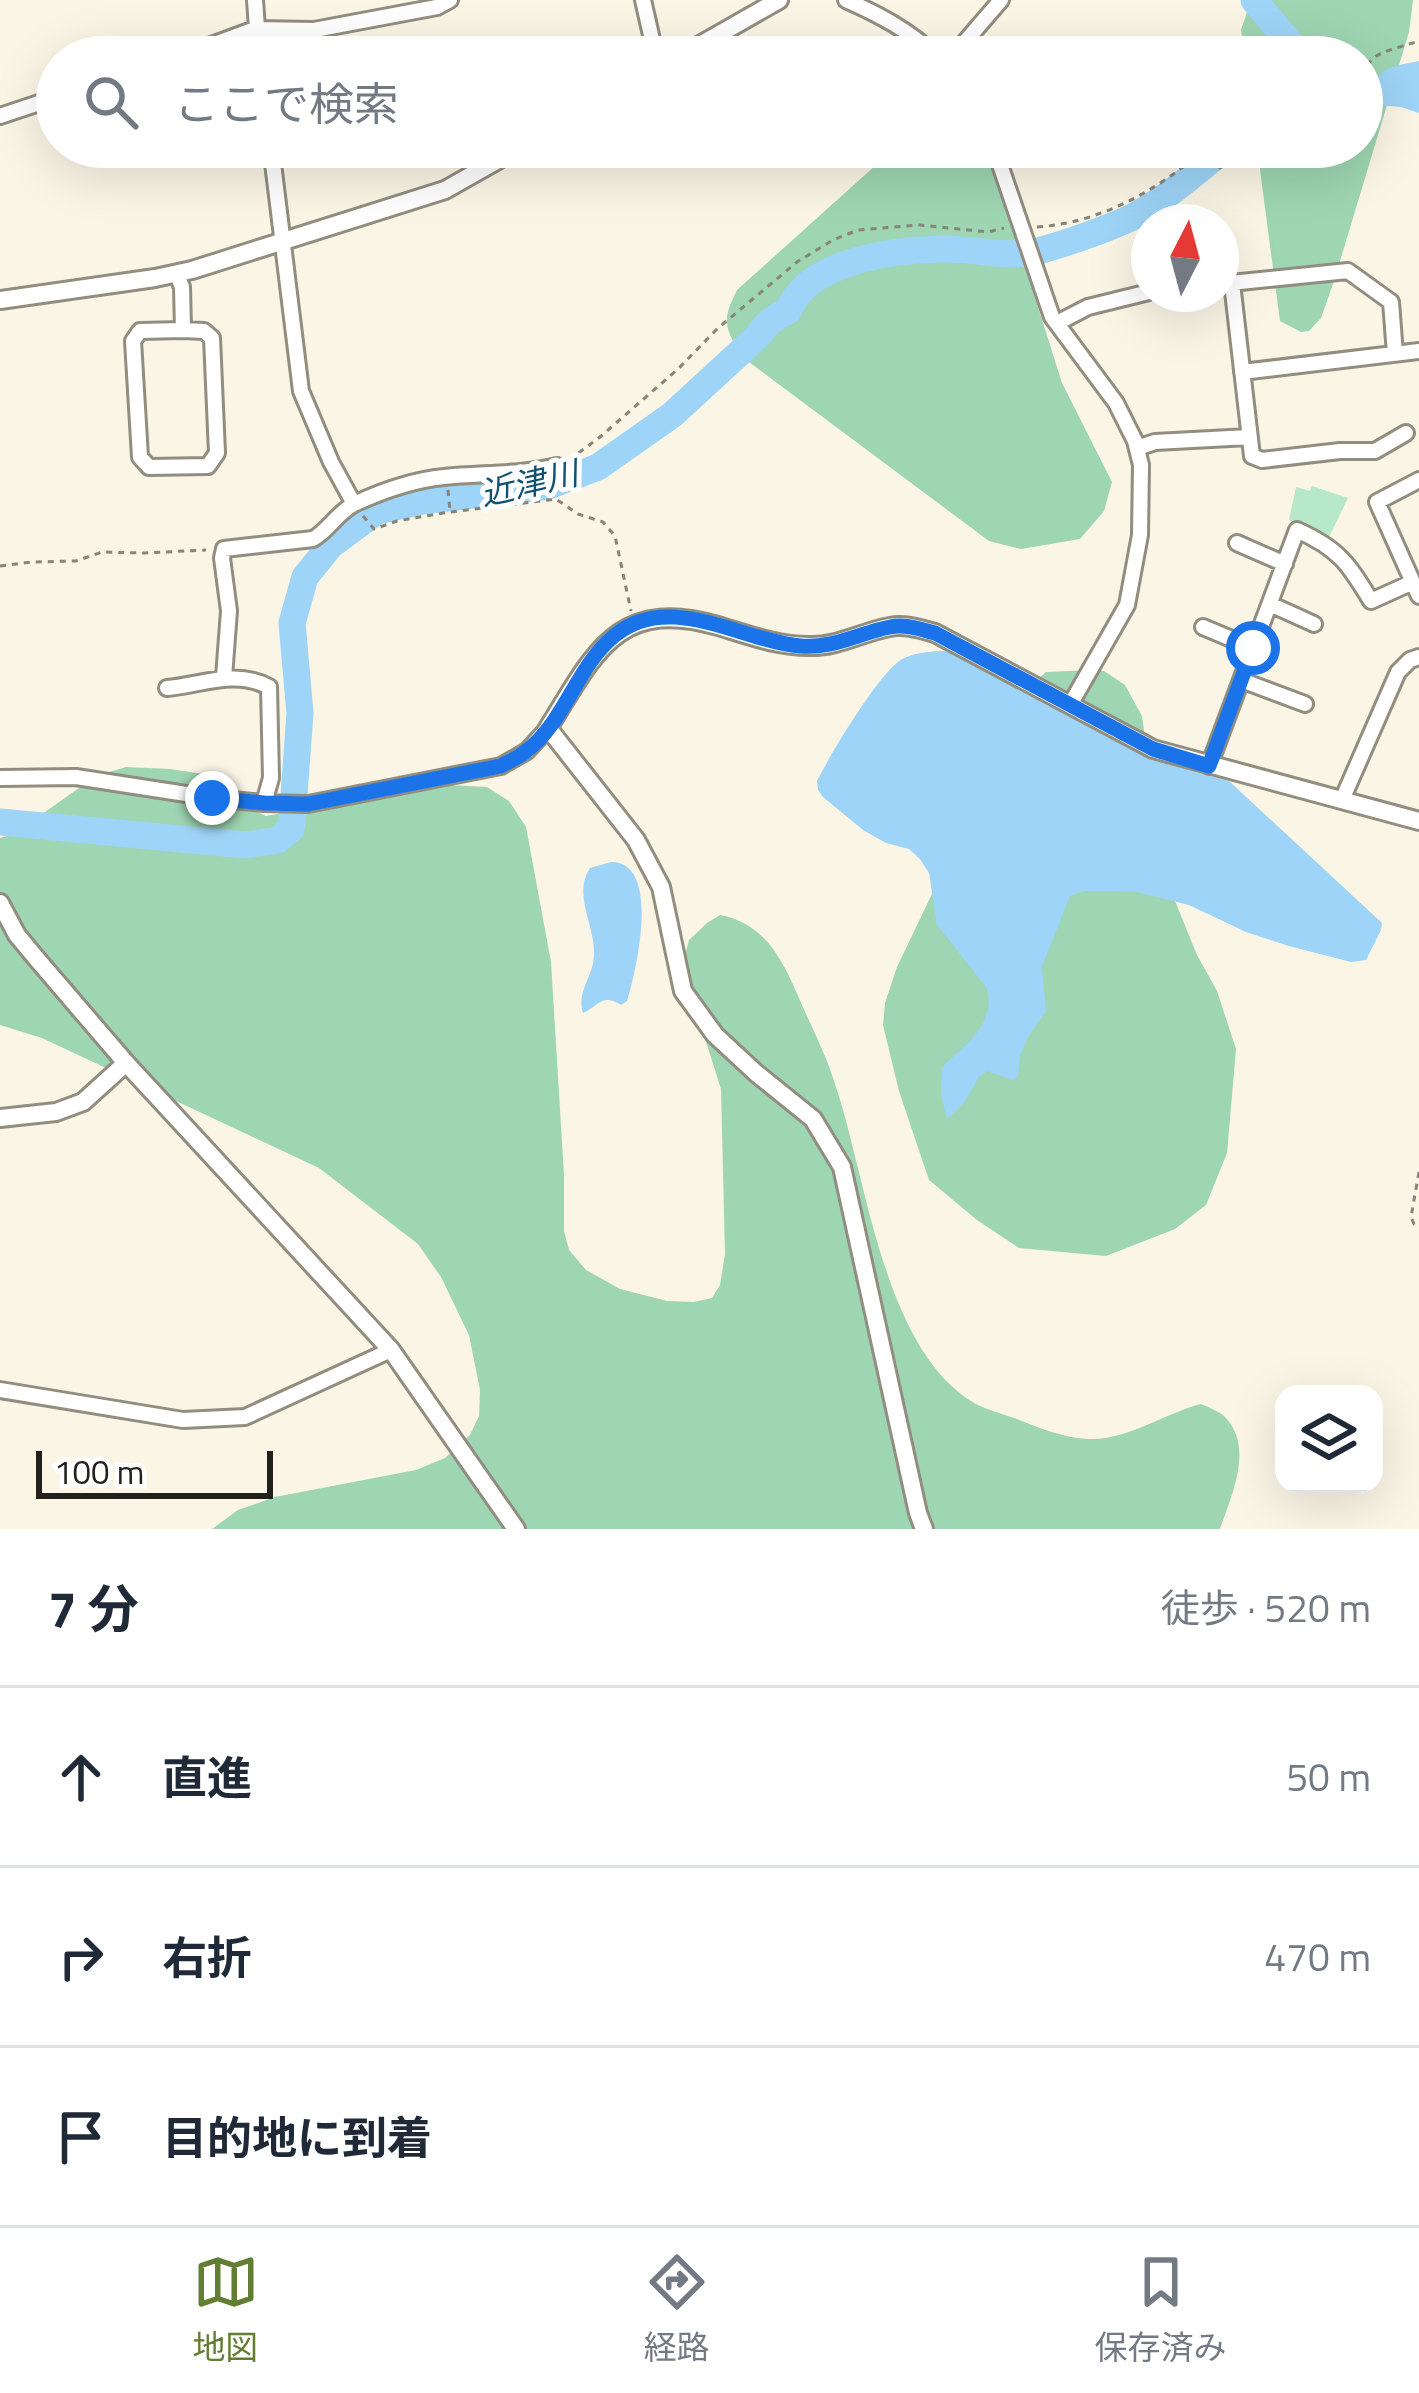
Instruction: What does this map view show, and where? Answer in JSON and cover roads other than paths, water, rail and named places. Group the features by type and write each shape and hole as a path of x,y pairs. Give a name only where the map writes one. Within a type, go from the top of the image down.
{"street":[{"path":"255,0 256,36"},
{"path":"236,36 255,29 314,30 437,7 449,0"},
{"path":"643,0 651,36"},
{"path":"716,36 779,0"},
{"path":"846,0 914,36"},
{"path":"970,36 1001,0"},
{"path":"0,116 36,104"},
{"path":"275,168 301,391 354,505"},
{"path":"0,300 176,273 445,190 483,168"},
{"path":"1001,168 1057,323 1116,403 1141,465 1140,535 1127,604 1070,705"},
{"path":"1239,283 1348,271 1390,302 1395,354"},
{"path":"176,273 182,287 183,330"},
{"path":"1057,323 1088,307 1131,296"},
{"path":"1232,312 1252,456 1262,460 1375,451 1406,434"},
{"path":"183,330 204,332 212,338 217,453 208,466 149,467 140,457 134,341 140,331 183,330"},
{"path":"1242,372 1419,352"},
{"path":"1137,448 1155,442 1249,437"},
{"path":"224,677 229,610 224,549 313,539 338,513 354,505 441,477 556,466"},
{"path":"1209,766 1298,530 1324,542 1348,562 1371,602 1416,589 1377,502 1419,480"},
{"path":"1237,542 1285,564"},
{"path":"1270,604 1314,624"},
{"path":"0,778 76,777 264,803 308,804 501,766 527,751 548,728 597,652 618,632 668,617 693,619 777,643 824,646 892,626 914,627 935,633 1153,749 1419,821"},
{"path":"1203,627 1253,648"},
{"path":"1342,800 1398,672 1419,657"},
{"path":"166,688 196,686 224,677 263,682 268,687 271,778 264,803"},
{"path":"1241,680 1305,704"},
{"path":"548,728 636,840 661,887 683,992 715,1035 813,1119 842,1167 924,1529"},
{"path":"0,903 27,946 126,1063 391,1350 516,1529"},
{"path":"0,1118 56,1112 82,1102 126,1063"},
{"path":"0,1390 183,1420 245,1418 391,1350"}],"water":[{"path":"1419,61 1419,113 1383,106 1383,72"},
{"path":"954,651 1168,764 1229,781 1382,923 1366,960 1351,962 1289,946 1189,905 1133,891 1085,891 1070,896 1042,967 1046,1011 1028,1037 1018,1076 1013,1080 987,1071 947,1119 942,1067 983,1022 986,987 937,925 929,873 920,859 909,849 863,830 823,797 817,781 888,671 917,654"},
{"path":"611,862 627,867 641,898 635,967 627,1001 621,1005 605,1000 583,1013 582,998 594,956 583,889 590,868"}],"waterway":[{"name":"近津川","path":"1254,0 1284,36"},
{"name":"近津川","path":"0,822 245,845 278,840 292,822 300,713 292,623 305,577 330,546 377,511 549,486 598,467 672,415 768,324 788,311 798,294 833,269 900,252 1034,252 1138,214 1201,168"}]}
